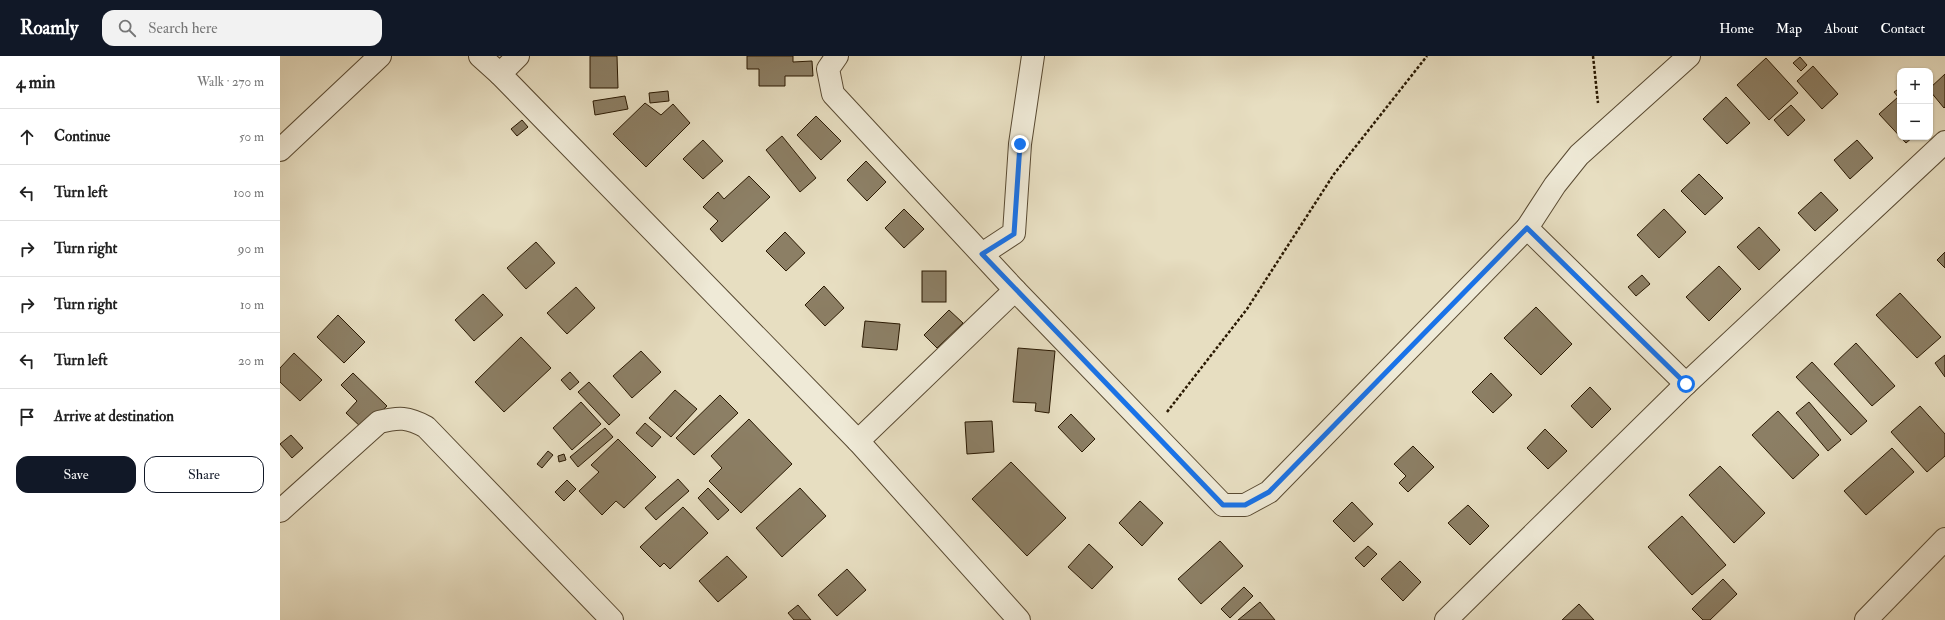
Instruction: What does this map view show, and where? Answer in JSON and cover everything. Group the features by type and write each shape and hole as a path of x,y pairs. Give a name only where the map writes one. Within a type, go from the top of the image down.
{"street":[{"path":"280,150 380,56"},
{"path":"480,56 500,74 858,441 1019,620"},
{"path":"500,74 518,56"},
{"path":"837,56 828,69 833,94 1015,290 1223,505 1245,505 1269,492 1527,228 1555,185 1579,156 1689,56"},
{"path":"982,254 1014,234 1020,144 1033,56"},
{"path":"1446,620 1686,384 1945,142"},
{"path":"1527,228 1686,384"},
{"path":"858,441 1015,290"},
{"path":"280,511 379,422 395,418 412,420 426,427 612,620"},
{"path":"1866,620 1945,539"}],"path":[{"path":"1149,429 1168,410 1246,309 1334,174 1427,56"},
{"path":"1593,56 1602,135"}],"building":[{"path":"590,56 617,56 618,88 590,88"},
{"path":"747,56 793,56 793,62 812,61 813,76 785,76 785,86 759,86 759,69 747,69"},
{"path":"1800,57 1807,65 1801,71 1793,63"},
{"path":"1766,58 1798,93 1769,120 1737,85"},
{"path":"1813,66 1838,94 1822,109 1797,81"},
{"path":"1945,74 1944,108 1933,95 1933,85"},
{"path":"668,91 669,101 650,103 649,93"},
{"path":"625,96 628,109 595,115 593,101"},
{"path":"1726,97 1750,123 1727,144 1703,119"},
{"path":"1897,98 1897,134 1879,114"},
{"path":"645,103 661,115 673,104 690,123 646,167 613,134"},
{"path":"1791,105 1805,120 1788,136 1774,120"},
{"path":"816,116 841,141 821,160 797,135"},
{"path":"522,120 528,127 517,136 511,129"},
{"path":"782,136 816,178 800,192 766,150"},
{"path":"703,140 723,161 703,179 683,159"},
{"path":"1857,140 1873,158 1850,179 1834,160"},
{"path":"866,161 886,182 867,201 847,180"},
{"path":"1699,174 1723,198 1705,215 1681,191"},
{"path":"749,176 770,197 722,242 710,229 718,221 703,207 718,192 724,199"},
{"path":"1821,192 1838,210 1815,231 1798,213"},
{"path":"904,209 924,229 904,248 885,228"},
{"path":"1664,209 1686,232 1659,258 1637,235"},
{"path":"1759,227 1780,250 1759,270 1737,247"},
{"path":"785,232 805,253 786,271 766,251"},
{"path":"536,242 555,263 526,289 507,268"},
{"path":"1945,252 1945,268 1937,260"},
{"path":"1719,266 1741,289 1709,321 1686,297"},
{"path":"922,271 946,271 946,302 922,302"},
{"path":"1642,275 1650,284 1636,296 1628,287"},
{"path":"824,286 844,308 825,326 805,305"},
{"path":"576,287 595,308 567,334 547,313"},
{"path":"1900,293 1941,337 1917,358 1876,315"},
{"path":"483,294 503,315 474,341 455,320"},
{"path":"1536,307 1572,344 1541,375 1504,338"},
{"path":"949,310 963,323 937,348 924,335"},
{"path":"338,315 365,342 344,363 317,337"},
{"path":"865,321 900,324 897,350 862,347"},
{"path":"521,337 551,368 504,412 475,382"},
{"path":"1856,343 1895,386 1872,406 1834,364"},
{"path":"1018,348 1055,351 1049,413 1035,411 1036,403 1013,402"},
{"path":"641,351 661,372 632,398 613,376"},
{"path":"294,353 322,380 300,401 280,382 280,368"},
{"path":"1945,355 1945,377 1935,363"},
{"path":"1812,362 1867,421 1851,435 1796,377"},
{"path":"570,372 579,382 570,390 561,380"},
{"path":"353,373 387,406 363,429 346,413 357,401 341,385"},
{"path":"1491,373 1512,395 1493,413 1472,392"},
{"path":"589,382 620,415 609,425 578,392"},
{"path":"1590,387 1611,409 1592,428 1571,406"},
{"path":"675,390 697,409 671,437 649,418"},
{"path":"720,395 738,413 694,455 676,438"},
{"path":"581,402 601,424 572,450 553,428"},
{"path":"1809,402 1841,440 1828,451 1796,413"},
{"path":"1920,406 1945,434 1945,456 1927,472 1891,432"},
{"path":"1778,411 1819,455 1793,479 1752,435"},
{"path":"1071,414 1095,439 1082,452 1058,427"},
{"path":"749,419 792,464 741,513 709,481 722,468 711,456"},
{"path":"992,421 994,452 967,454 965,422"},
{"path":"645,423 661,437 652,447 636,433"},
{"path":"605,428 613,437 578,467 570,457"},
{"path":"1545,429 1567,451 1548,469 1527,448"},
{"path":"291,435 303,448 292,458 280,444"},
{"path":"618,439 656,477 624,508 616,501 602,515 579,491 599,472 591,465"},
{"path":"1413,446 1434,467 1408,492 1399,483 1406,476 1394,464"},
{"path":"1892,448 1914,472 1866,515 1844,491"},
{"path":"548,451 553,455 542,468 537,464"},
{"path":"564,454 566,460 559,462 558,456"},
{"path":"1011,462 1066,518 1027,556 972,499"},
{"path":"1720,466 1765,513 1734,543 1689,495"},
{"path":"678,479 689,491 656,520 645,508"},
{"path":"567,480 576,489 564,501 555,492"},
{"path":"708,488 729,510 718,520 698,498"},
{"path":"800,488 826,516 782,557 756,528"},
{"path":"1140,501 1163,523 1142,546 1119,523"},
{"path":"1352,502 1373,524 1354,542 1333,521"},
{"path":"1468,505 1489,526 1470,545 1448,523"},
{"path":"683,507 708,533 670,569 664,563 660,567 640,547"},
{"path":"1682,516 1726,565 1692,595 1648,547"},
{"path":"1220,541 1243,566 1201,604 1178,579"},
{"path":"1089,544 1113,567 1092,589 1068,567"},
{"path":"1368,546 1377,554 1364,567 1355,558"},
{"path":"727,556 747,577 718,602 699,581"},
{"path":"1400,561 1421,582 1403,601 1381,579"},
{"path":"847,569 866,590 837,616 818,595"},
{"path":"1723,579 1737,594 1710,620 1703,620 1692,609"},
{"path":"1244,587 1253,596 1230,618 1221,609"},
{"path":"1260,602 1275,620 1238,620"},
{"path":"1579,604 1594,620 1562,620"},
{"path":"798,605 811,620 794,620 788,613"}],"route":[{"path":"1020,144 1014,234 982,254 1223,505 1245,505 1269,492 1527,228 1686,384"}]}
